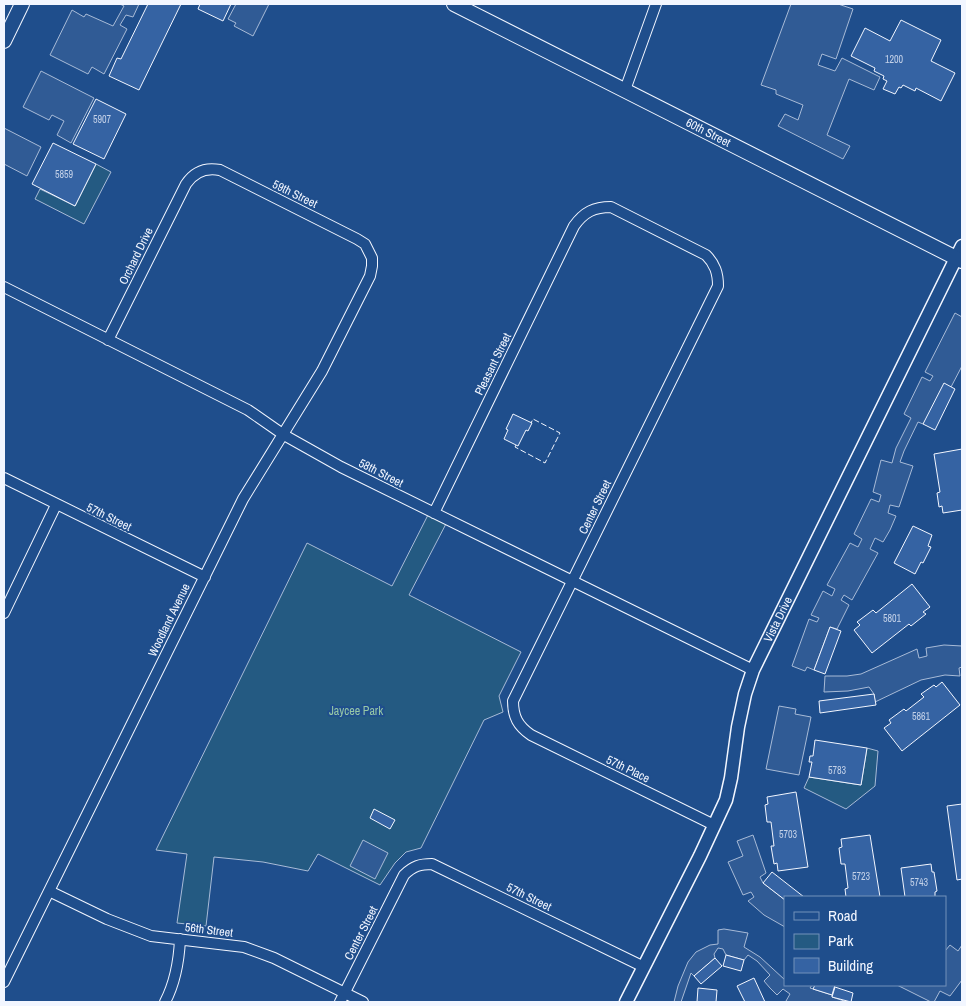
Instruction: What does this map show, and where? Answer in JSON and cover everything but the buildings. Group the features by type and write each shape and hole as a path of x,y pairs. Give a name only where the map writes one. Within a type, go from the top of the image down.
{"main road":[{"path":"4,42 22,4"},
{"name":"60th Street","path":"454,4 960,255"}],"street":[{"path":"625,90 656,4"},
{"name":"59th Street","path":"186,184 190,177 205,169 220,170 365,244 372,258 370,276"},
{"name":"Orchard Drive","path":"108,340 186,184"},
{"name":"Center Street","path":"531,735 516,720 513,711 513,701 718,286 717,270 706,255 611,207 600,207 590,210 574,226"},
{"name":"Pleasant Street","path":"434,513 574,226"},
{"name":"Vista Drive","path":"626,1002 726,800 744,694 753,670 960,255"},
{"name":"Woodland Avenue","path":"4,982 244,499 322,371 370,276"},
{"name":"58th Street","path":"4,287 248,410 284,434 341,467 753,670"},
{"name":"57th Street","path":"4,478 205,577"},
{"path":"4,612 56,505"},
{"name":"57th Place","path":"531,735 714,825"},
{"name":"57th Street","path":"404,875 411,868 421,864 432,864 644,967"},
{"name":"Center Street","path":"343,998 404,875"},
{"name":"56th Street","path":"49,890 107,919 151,936 244,947 274,958 343,998 363,1002"},
{"path":"166,1002 179,958 180,939"}],"green space":[{"path":"96,164 111,172 84,224 35,199 40,189 75,206"},
{"name":"Jaycee Park","path":"430,511 448,520 409,595 521,652 499,696 503,712 484,720 421,848 406,852 395,863 380,885 318,854 308,871 263,862 214,857 206,926 177,923 187,854 156,850 307,543 392,586"},
{"path":"867,748 878,751 875,786 846,809 804,788 809,777 861,785"}],"shaded area":[{"path":"120,4 139,4 133,17 126,15 120,25 127,29 104,74 92,67 88,74 50,55 72,10 84,17 86,14 113,26 124,6"},
{"path":"236,4 269,4 253,36 234,26 236,23 228,19"},
{"path":"791,4 838,4 853,9 836,59 822,54 818,65 835,71 842,58 880,77 874,90 849,79 827,135 850,146 843,159 778,126 785,114 798,120 803,105 776,94 776,90 761,85"},
{"path":"41,71 94,98 71,143 57,135 64,121 52,115 49,120 23,107"},
{"path":"4,128 41,147 27,176 4,164"},
{"path":"955,313 962,317 962,366 951,387 923,424 918,422 904,451 900,462 913,466 899,507 890,505 888,513 896,516 890,530 883,542 875,538 870,549 878,553 852,600 844,595 841,600 849,605 837,629 830,627 814,670 807,667 805,671 792,666 809,619 817,622 819,618 811,615 823,591 832,596 835,589 827,585 850,543 858,547 862,539 854,534 871,499 879,502 881,495 873,492 881,460 892,463 896,448 911,418 904,414 922,377 930,381 933,376 925,372"},
{"path":"944,645 962,646 962,667 959,668 960,676 945,675 921,680 875,702 874,694 869,687 848,691 824,692 825,676 861,674 917,649 919,658 927,656 926,648"},
{"path":"779,706 796,709 795,714 811,717 799,775 766,769"},
{"path":"753,835 766,873 760,877 763,883 784,899 784,926 764,915 748,901 754,897 751,892 743,895 728,862 743,856 737,841"},
{"path":"363,840 388,853 375,879 350,866"},
{"path":"724,929 748,933 744,947 760,957 784,979 784,986 811,986 810,988 847,1002 788,1002 786,1001 790,994 783,989 777,995 764,981 770,975 757,961 748,955 744,960 726,955 723,949 718,948 714,954 715,958 694,976 691,973 681,1002 674,1002 678,986 688,962 696,952 710,945 718,944 718,930"},
{"path":"950,945 958,951 962,945 962,980 950,996 940,991 934,1002 931,1002 899,986 946,986 946,950"}],"fence":[{"path":"516,445 515,447 545,463 560,433 533,419 531,423"}]}
